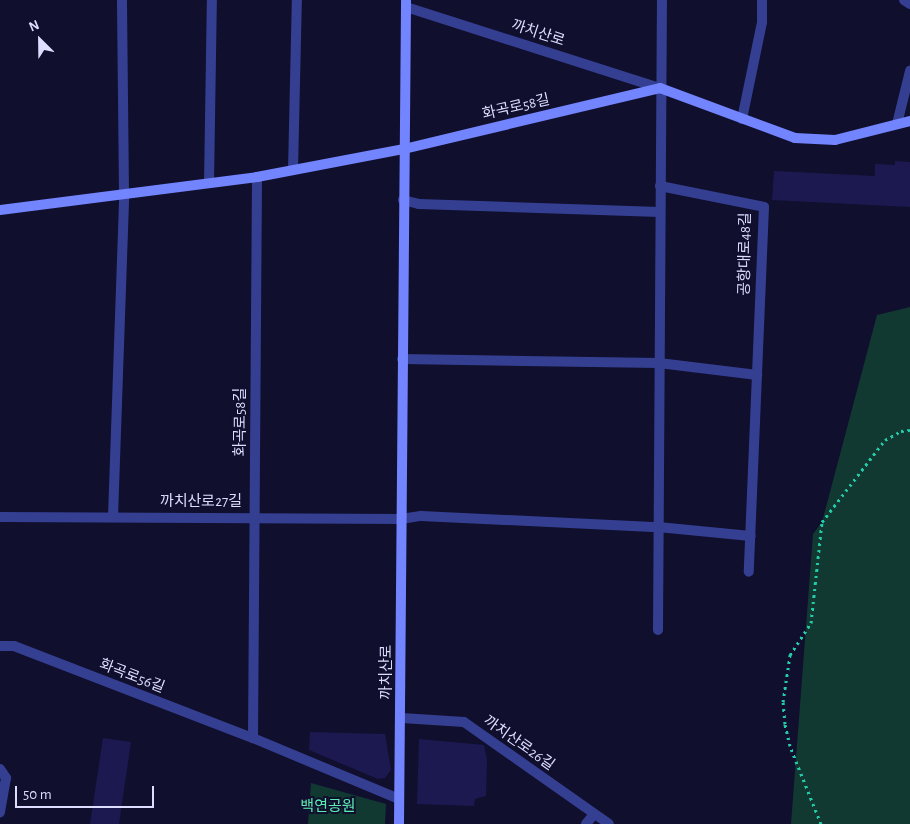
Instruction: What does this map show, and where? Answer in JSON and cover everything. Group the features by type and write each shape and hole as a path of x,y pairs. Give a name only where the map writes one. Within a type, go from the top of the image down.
{"street":[{"path":"114,517 124,194 122,0"},
{"path":"209,184 212,0"},
{"path":"293,170 297,0"},
{"path":"658,630 662,0"},
{"path":"742,119 762,22 762,0"},
{"path":"904,0 910,4"},
{"name":"까치산로","path":"399,824 402,718 402,200 406,4 660,88"},
{"path":"897,124 910,71"},
{"path":"660,88 795,138 827,140 910,121"},
{"name":"화곡로58길","path":"0,210 257,177 404,149 660,88"},
{"name":"화곡로58길","path":"255,517 257,177"},
{"name":"공항대로48길","path":"660,186 764,207 749,572"},
{"path":"402,200 419,204 660,212"},
{"path":"402,359 659,363 757,375"},
{"name":"까치산로27길","path":"0,516 401,519"},
{"path":"401,519 421,516 658,528 750,536"},
{"path":"253,738 255,517"},
{"name":"화곡로56길","path":"0,646 14,646 253,738 400,799"},
{"name":"까치산로26길","path":"402,718 464,722 609,824"},
{"path":"0,769 6,778 0,812"},
{"path":"586,824 594,814"}],"path":[{"path":"821,824 790,746 785,724 783,702 790,655 811,623 822,522 885,440 901,431 910,430"}],"green space":[{"path":"910,307 910,824 791,824 813,534 822,522 877,315"},
{"name":"백연공원","path":"311,783 386,804 385,824 308,824"}],"building":[{"path":"895,161 910,162 910,207 772,200 774,171 875,176 875,164 895,165"},
{"path":"310,732 385,734 391,770 385,778 378,779 309,750"},
{"path":"103,738 131,742 119,824 90,824"},
{"path":"419,739 484,745 487,760 486,796 475,799 474,806 417,804"}]}
